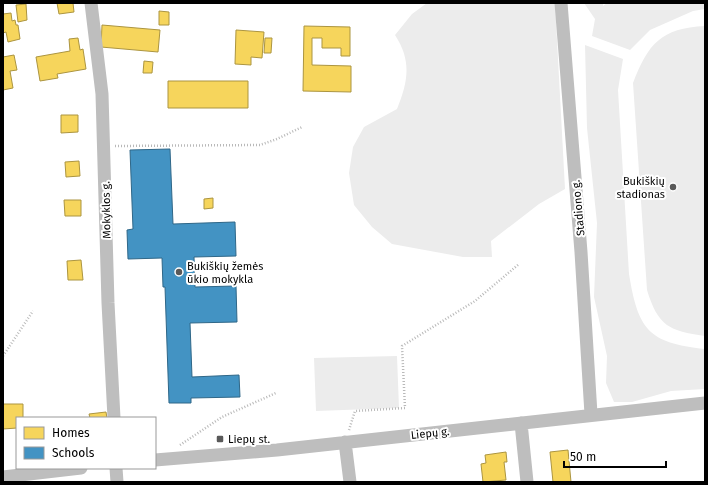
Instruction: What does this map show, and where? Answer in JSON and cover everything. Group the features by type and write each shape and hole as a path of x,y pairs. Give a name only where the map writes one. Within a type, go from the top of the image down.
{"street":[{"name":"Mokyklos g.","path":"92,3 101,80 105,146 108,303 114,417"},
{"name":"Stadiono g.","path":"561,3 581,252 591,414"},
{"name":"Liepų g.","path":"160,460 345,442 591,414 705,403"},
{"path":"521,423 527,482"},
{"path":"345,442 350,482"},
{"path":"3,477 72,469"},
{"path":"116,469 117,482"}],"path":[{"path":"105,146 260,145 302,127"},
{"path":"345,442 355,412 405,408 402,346 476,301 519,264"},
{"path":"3,356 33,311"},
{"path":"160,460 184,441 222,417 276,393"}],"shaded area":[{"path":"427,3 555,3 565,189 539,204 491,241 492,257 463,257 392,244 372,227 354,205 349,173 353,147 364,127 397,109 406,81 406,63 404,54 395,35 412,14"},
{"path":"584,3 603,3 603,6 607,3 705,3 705,9 693,11 650,30 630,50 592,36 595,19"},
{"name":"Bukiškių stadionas","path":"705,26 705,336 682,332 667,325 656,312 647,290 633,83 644,58 658,41 677,30"},
{"path":"585,45 623,59 618,90 629,274 637,308 642,320 649,330 658,337 670,342 705,349 705,389 671,391 632,402 614,402 606,383 607,356 594,297 597,223 587,128"},
{"path":"397,356 399,408 316,411 314,358"}],"building: Homes":[{"path":"57,3 73,3 74,12 59,14"},
{"path":"26,4 27,20 18,22 16,5"},
{"path":"159,11 169,12 169,25 159,25"},
{"path":"11,13 12,21 15,20 16,25 18,25 20,39 8,42 6,32 3,33 3,14"},
{"path":"102,25 160,30 158,52 101,47"},
{"path":"304,26 350,27 350,56 341,56 341,48 322,48 322,38 312,38 312,65 351,66 351,92 303,91"},
{"path":"236,30 264,32 262,58 251,57 251,65 235,64"},
{"path":"78,38 80,50 83,49 86,69 57,74 58,78 40,81 36,57 70,51 69,39"},
{"path":"265,38 272,38 271,53 264,53"},
{"path":"14,55 17,70 10,71 13,88 3,90 3,57"},
{"path":"144,61 153,62 152,73 143,73"},
{"path":"168,81 248,81 248,108 168,108"},
{"path":"61,115 78,115 78,132 61,133"},
{"path":"79,161 80,176 66,177 65,162"},
{"path":"213,198 213,208 204,209 204,199"},
{"path":"64,200 81,200 81,216 65,216"},
{"path":"81,260 83,280 68,280 67,261"},
{"path":"3,404 23,404 23,417 16,417 16,428 3,429"},
{"path":"106,412 107,417 90,417 89,414"},
{"path":"568,450 571,482 553,482 550,452"},
{"path":"506,452 507,462 504,462 506,480 483,482 481,464 486,463 485,455"}],"building: Schools":[{"name":"Bukiškių žemės ūkio mokykla","path":"170,149 173,224 235,222 236,256 194,257 195,287 236,286 237,322 190,323 192,377 239,375 240,397 191,398 191,403 169,403 165,287 163,287 162,258 128,259 127,230 133,229 130,150"}],"place":[{"name":"Bukiškių stadionas","path":"673,187"},
{"name":"Bukiškių žemės ūkio mokykla","path":"179,272"},
{"name":"Liepų st.","path":"220,439"}]}
